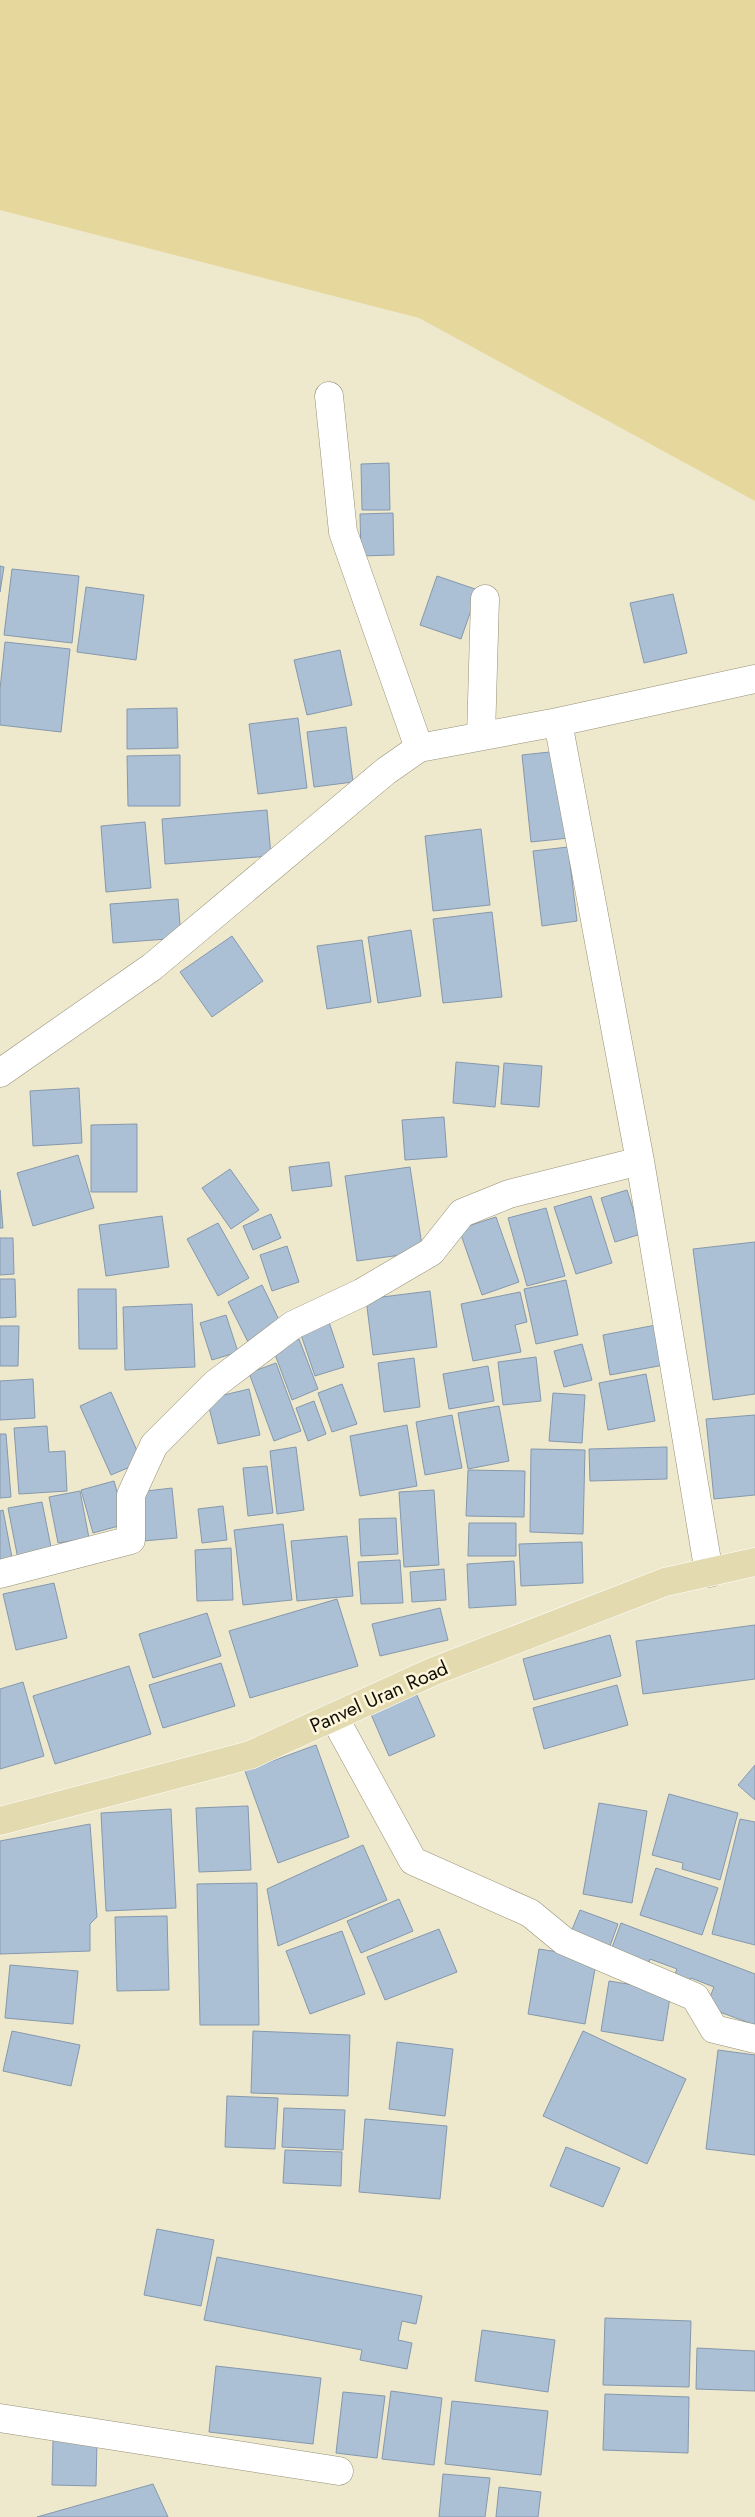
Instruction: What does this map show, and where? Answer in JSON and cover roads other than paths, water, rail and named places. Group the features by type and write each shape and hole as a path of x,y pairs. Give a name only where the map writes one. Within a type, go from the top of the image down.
{"main road":[{"name":"Panvel Uran Road","path":"0,1821 250,1755 432,1672 656,1586 755,1562"}],"street":[{"path":"329,396 343,532 419,748"},
{"path":"481,736 485,600"},
{"path":"0,1073 152,967 386,771 419,748 558,722 755,679"},
{"path":"558,722 640,1161 709,1573"},
{"path":"0,1574 131,1540 132,1495 154,1445 216,1384 293,1325 361,1293 431,1252 462,1213 509,1194 640,1161"},
{"path":"334,1717 413,1861 530,1912 564,1941 695,1997 714,2030 755,2039"},
{"path":"0,2418 339,2471"}]}
